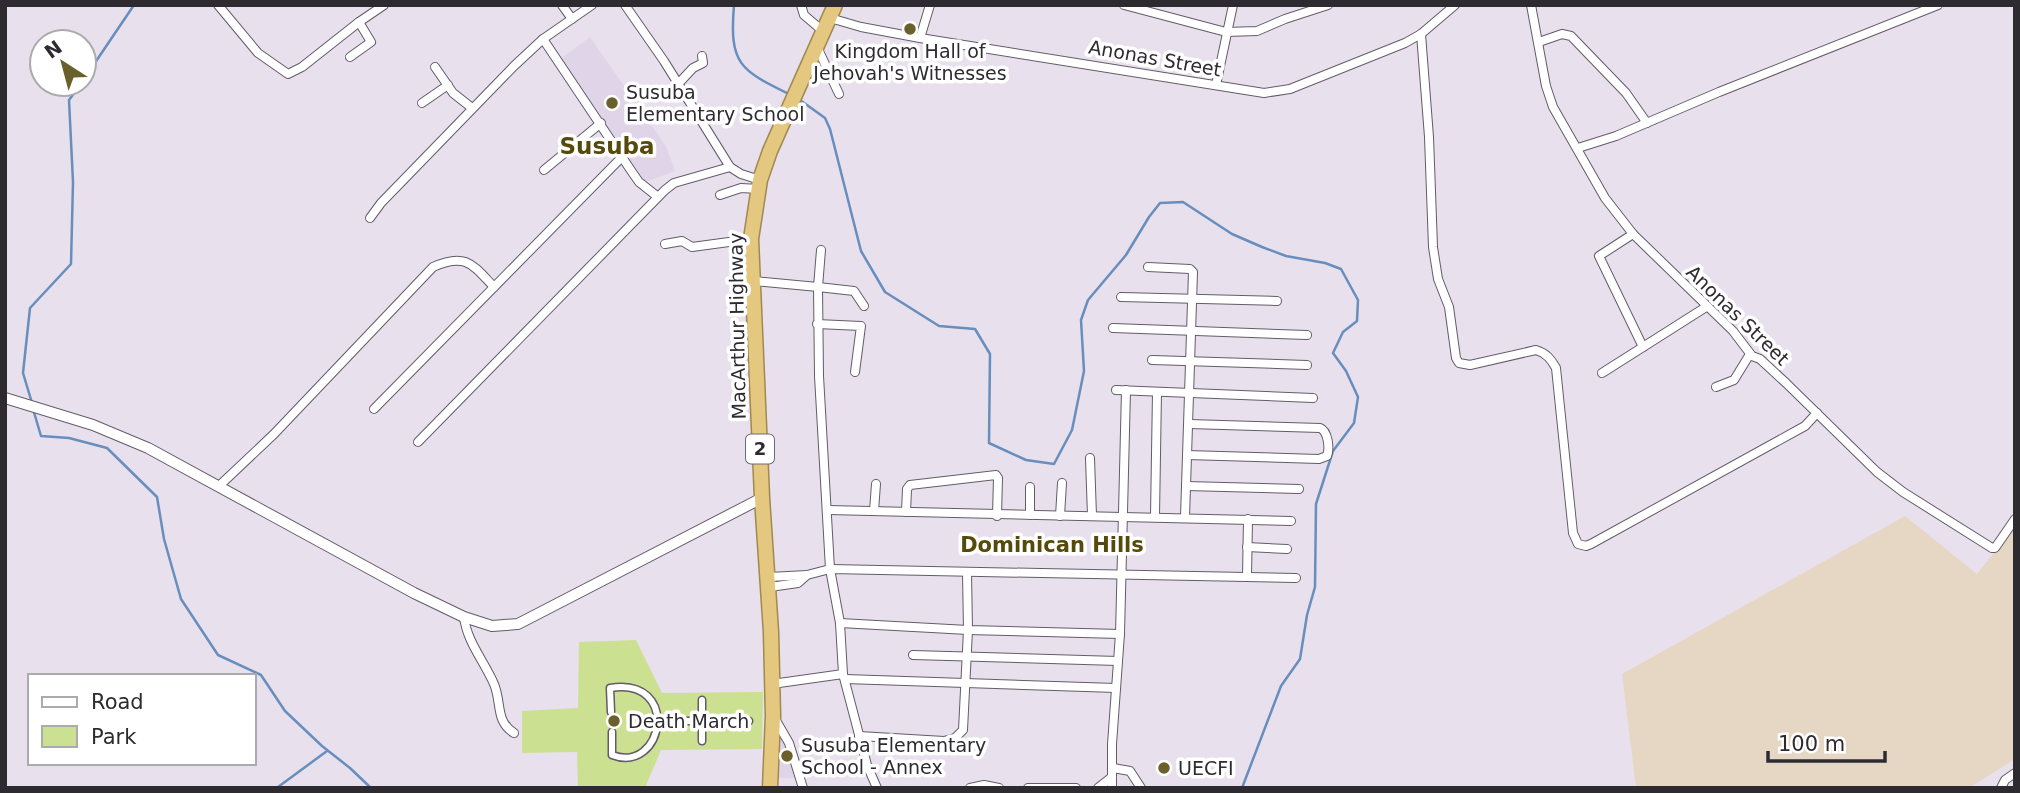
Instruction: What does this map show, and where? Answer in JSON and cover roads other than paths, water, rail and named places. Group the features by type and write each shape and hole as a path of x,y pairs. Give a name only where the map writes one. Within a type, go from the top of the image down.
{"highway":[{"name":"MacArthur Highway","path":"770,788 773,716 769,582 762,498 751,239 760,184 770,151 833,12"}],"street":[{"path":"218,5 258,53 288,75 384,5"},
{"path":"562,5 572,19"},
{"path":"370,218 381,203 472,108 543,39 593,5"},
{"path":"625,5 730,167 760,184"},
{"path":"801,5 804,15 824,32"},
{"path":"920,38 930,5"},
{"path":"1124,5 1226,32 1257,31 1328,5"},
{"path":"1216,85 1233,5"},
{"name":"Anonas Street","path":"833,12 861,27 1264,93 1290,89 1405,43 1421,34 1455,5"},
{"name":"Anonas Street","path":"1531,5 1546,86 1553,107 1605,198 1633,234 1740,339 1750,354 1762,361 1877,472 1986,546 1995,548 2015,519"},
{"path":"1578,148 1616,136 1938,5"},
{"path":"350,57 371,42 359,22"},
{"path":"1421,34 1429,137 1433,247 1438,279 1449,307 1456,358 1459,363 1470,365 1536,350 1544,353 1553,362 1556,368 1573,533 1578,544 1591,544 1711,480 1805,426 1817,413"},
{"path":"1539,42 1562,34 1571,36 1626,93 1647,123"},
{"path":"543,39 639,182 659,197"},
{"path":"817,47 839,94"},
{"path":"678,84 693,68 703,63 702,55"},
{"path":"435,67 461,101 472,108"},
{"path":"422,103 448,85"},
{"path":"544,170 601,123"},
{"path":"374,410 623,156"},
{"path":"418,442 674,183 730,167"},
{"path":"720,195 760,184"},
{"path":"1633,234 1599,256 1614,292 1643,347"},
{"path":"665,244 682,241 692,247 751,239"},
{"path":"821,250 817,324 830,569 840,623 844,677 867,765 877,788"},
{"path":"219,486 274,434 433,267 464,260 470,262 494,287"},
{"path":"1148,267 1190,269 1193,272 1185,517"},
{"path":"754,281 854,291 864,306"},
{"path":"1121,297 1277,301"},
{"path":"1602,373 1706,307"},
{"path":"817,324 861,326 855,372"},
{"path":"1114,328 1307,335"},
{"path":"1716,387 1734,380 1750,354"},
{"path":"1152,360 1307,365"},
{"path":"1116,390 1313,398"},
{"path":"1112,788 1112,744 1120,634 1126,390"},
{"path":"1154,516 1157,392"},
{"path":"5,398 55,412 148,448 414,593 464,617 492,626 518,624 762,498"},
{"path":"1187,455 1319,459 1327,456 1329,452 1326,433 1320,428 1189,424"},
{"path":"1090,458 1092,516"},
{"path":"906,512 907,489 910,485 996,475 997,516"},
{"path":"1060,516 1062,483"},
{"path":"874,511 876,484"},
{"path":"1186,486 1299,489"},
{"path":"1030,487 1030,515"},
{"path":"828,510 1291,521"},
{"path":"1247,577 1248,519"},
{"path":"1247,547 1287,549"},
{"path":"769,582 798,583 807,575 830,569 1296,578"},
{"path":"859,736 950,741 960,734 964,727 968,630 967,573"},
{"path":"464,617 465,629 498,696 500,719 506,728 514,733"},
{"path":"840,623 1120,634"},
{"path":"913,655 1118,661"},
{"path":"772,684 844,677 965,684 1116,688"},
{"path":"611,712 610,688 633,687 649,696 657,721 652,743 644,752 630,758 612,755 612,732"},
{"path":"702,700 702,741"},
{"path":"773,716 789,743 803,788"},
{"path":"657,721 748,721"},
{"path":"1098,788 1113,772 1130,771 1140,788"},
{"path":"2001,788 2005,780 2015,773"},
{"path":"970,788 984,785 999,788"},
{"path":"1028,788 1076,788"}],"waterway":[{"path":"98,58 134,5"},
{"path":"734,5 734,41 736,53 742,63 760,79 791,95"},
{"path":"32,403 23,373 30,308 71,264 73,182 70,98"},
{"path":"800,100 825,118 830,129 861,251 885,292 939,326 975,329 990,354 989,443 1026,460 1054,464 1072,430 1084,371 1081,320 1088,300 1126,255 1160,203 1183,202 1232,234 1262,247 1286,256 1325,263 1341,269 1358,300 1357,321 1343,332 1333,353 1346,371 1358,397 1354,423 1333,451 1316,504 1315,587 1307,615 1300,659 1281,686 1242,788"},
{"path":"33,409 41,436 69,438 107,448 157,497 164,539 181,599 218,655 261,675 285,711 371,788"},
{"path":"273,788 327,751"}],"place":[{"name":"Kingdom Hall of Jehovah's Witnesses","path":"910,29"},
{"name":"Susuba Elementary School","path":"612,103"},
{"name":"Death March","path":"614,721"},
{"name":"Susuba Elementary School - Annex","path":"787,756"},
{"name":"UECFI","path":"1164,768"}],"district":[{"name":"Susuba","path":"607,146"},
{"name":"Dominican Hills","path":"1052,545"}]}
